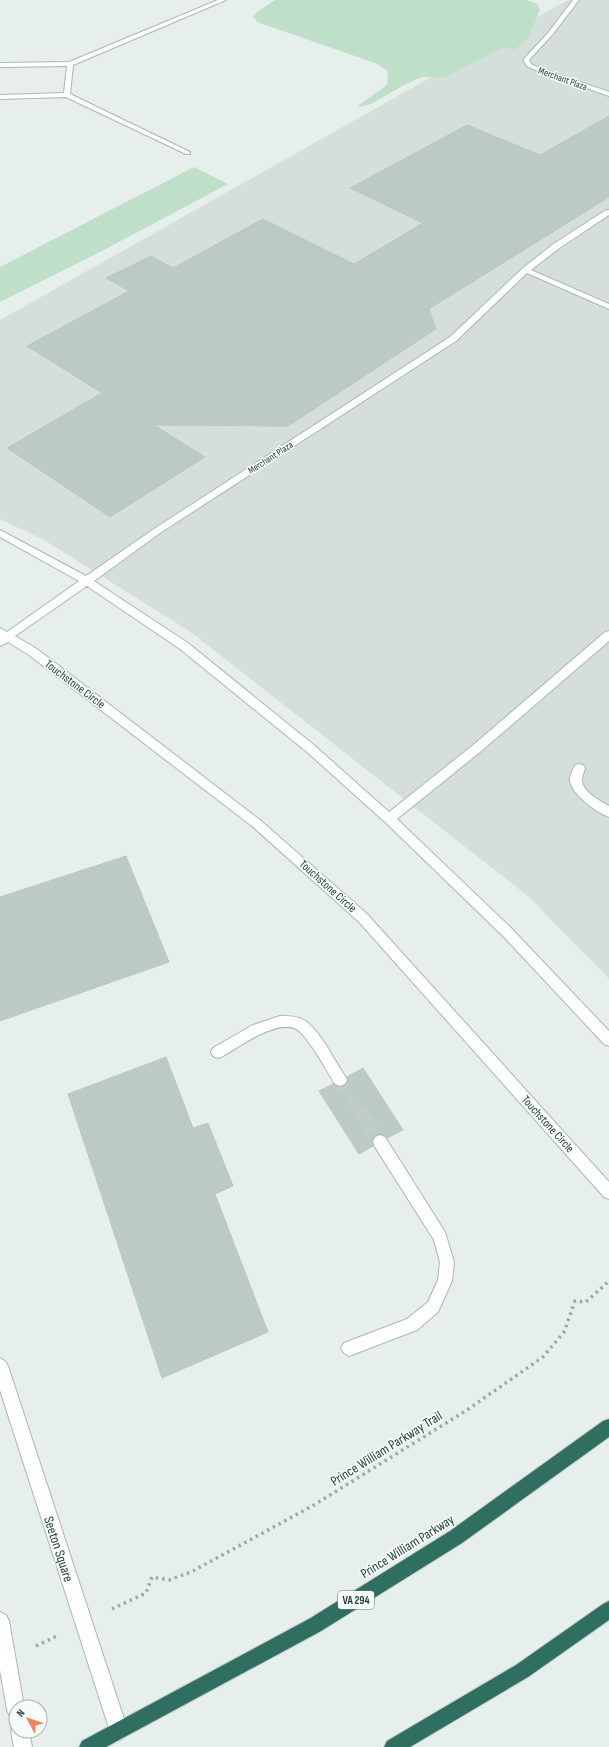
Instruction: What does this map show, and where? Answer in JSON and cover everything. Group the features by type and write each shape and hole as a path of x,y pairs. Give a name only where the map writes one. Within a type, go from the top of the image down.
{"highway":[{"name":"Prince William Parkway","path":"88,1747 316,1625 456,1538 609,1427"},
{"path":"393,1747 522,1670 609,1610"}],"street":[{"path":"0,65 70,64 223,0"},
{"name":"Merchant Plaza","path":"576,0 550,34 526,60 529,65 535,68 609,94"},
{"path":"67,95 70,64"},
{"path":"0,97 67,95 188,153"},
{"name":"Merchant Plaza","path":"2,636 87,581 157,532 453,339 526,270 555,247 609,212"},
{"path":"526,270 609,307"},
{"path":"0,533 87,581 184,646 311,749 390,819 507,932 609,1040"},
{"name":"Touchstone Circle","path":"2,636 33,652 256,822 363,918 609,1192"},
{"path":"390,819 476,749 609,636"},
{"path":"578,768 576,780 579,788 587,797 609,812"},
{"path":"218,1052 275,1022 290,1021 299,1024 308,1031 340,1080"},
{"path":"349,1348 412,1325 433,1307 445,1281 447,1262 440,1237 380,1142"},
{"name":"Seeton Square","path":"0,1366 119,1731"},
{"path":"0,1621 14,1699"}],"path":[{"name":"Prince William Parkway Trail","path":"146,1593 152,1577 169,1580 191,1572 314,1505 467,1410 542,1357 566,1329 575,1301 586,1302 609,1282"}],"shaded area":[{"path":"568,0 609,0 609,979 529,897 192,633 44,540 0,519 0,320"}],"green space":[{"path":"275,0 527,0 537,4 540,10 528,38 515,50 504,47 445,77 422,77 406,84 371,104 359,107 359,105 387,85 388,71 375,63 257,22 253,16"},
{"path":"194,167 228,184 100,252 0,302 0,267"}],"building":[{"path":"609,116 609,197 429,309 436,329 288,426 154,425 205,457 110,517 7,448 102,393 27,346 129,291 106,278 151,256 173,268 263,219 354,264 423,223 350,188 467,125 540,155"},
{"path":"126,856 169,962 0,1021 0,897"},
{"path":"166,1057 193,1128 208,1123 233,1186 215,1194 268,1332 162,1378 68,1094"},
{"path":"363,1068 403,1130 387,1138 381,1134 374,1136 372,1141 373,1146 359,1154 319,1091 333,1084 339,1087 346,1085 348,1081 347,1077"}],"tunnel":[{"path":"340,1080 365,1119"},
{"path":"364,1118 380,1142"}]}
